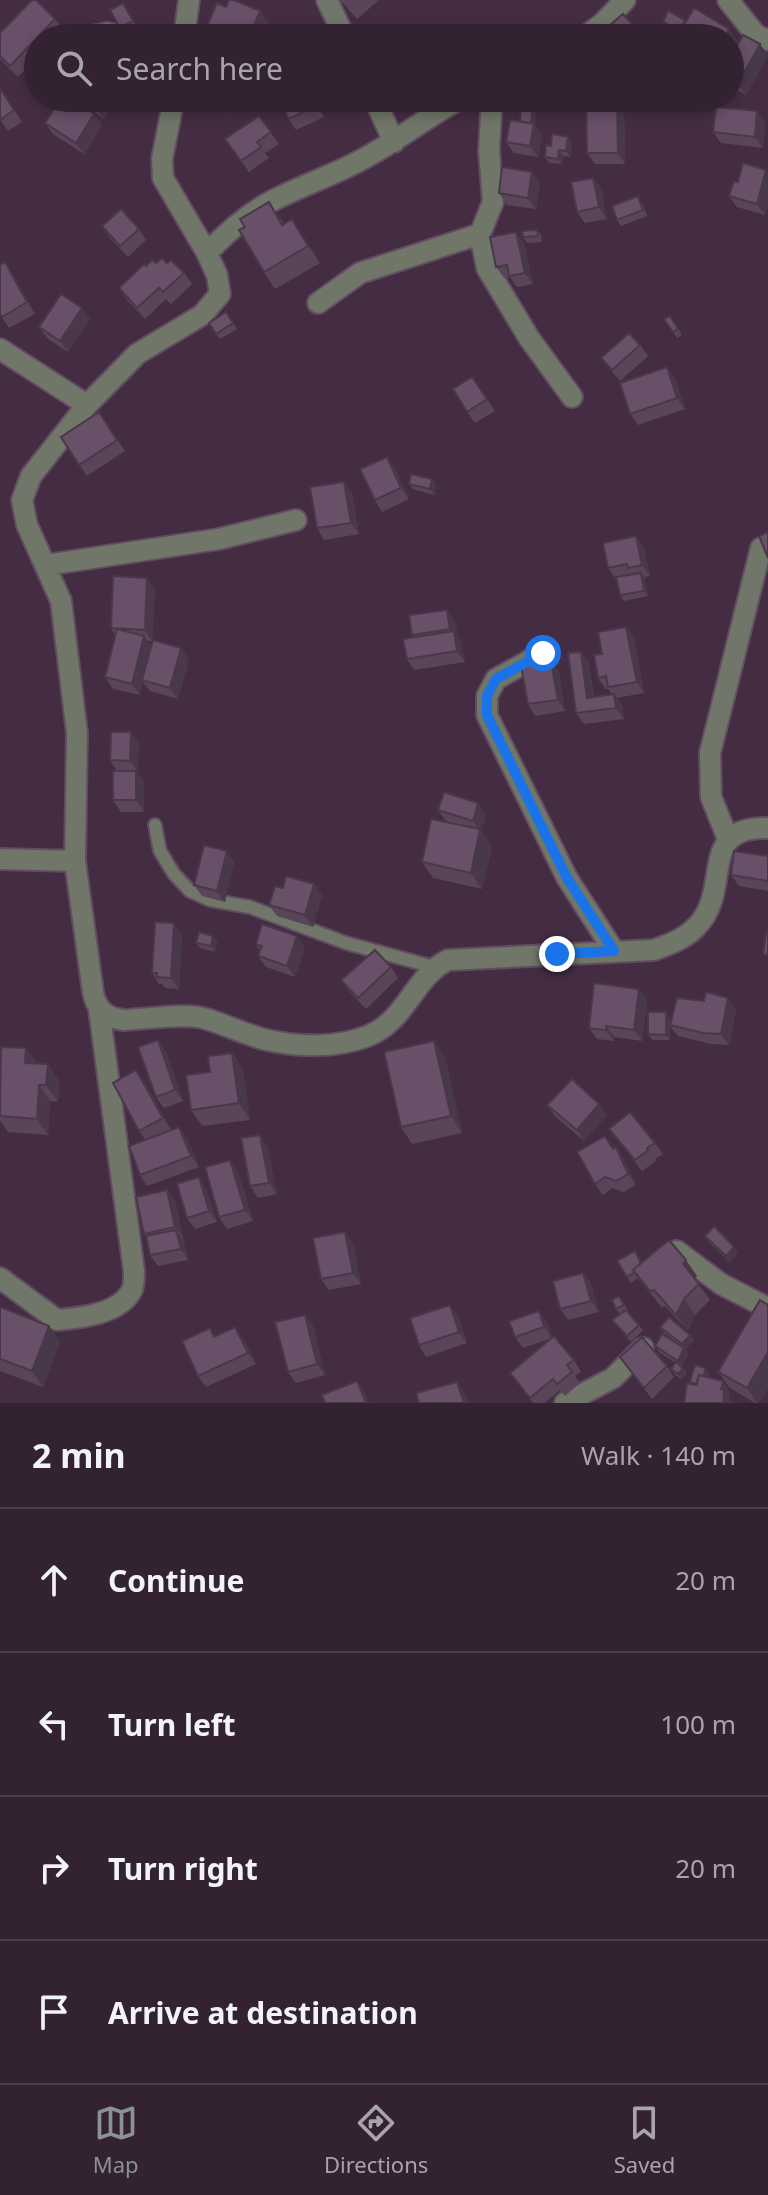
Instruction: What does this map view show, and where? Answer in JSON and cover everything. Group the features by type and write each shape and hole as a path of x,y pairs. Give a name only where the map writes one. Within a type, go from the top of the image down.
{"street":[{"path":"186,24 189,0"},
{"path":"327,0 338,24"},
{"path":"602,24 625,0"},
{"path":"728,0 756,35 768,40"},
{"path":"0,1278 57,1320 85,1318 113,1308 132,1291 134,1271 99,1009 93,992 75,861 77,733 61,601 22,507 31,476 87,405 137,354 202,315 220,294 217,275 207,253 163,178 162,159 171,112"},
{"path":"380,112 394,142"},
{"path":"207,253 230,229 264,205 326,178 394,142 440,112"},
{"path":"491,112 489,150 493,202 480,234 483,257 529,338 572,397"},
{"path":"318,303 360,273 480,234"},
{"path":"0,349 87,405"},
{"path":"46,565 219,539 296,520"},
{"path":"728,839 711,797 710,753 761,548"},
{"path":"543,653 496,679 487,696 487,715 567,878 614,951"},
{"path":"99,1009 114,1019 124,1020 200,1017 268,1040 317,1046 366,1037 395,1020 416,993 423,978 434,967 448,960 654,950 678,941 699,925 712,902 719,859 728,839 746,828 768,828"},
{"path":"0,859 75,861"},
{"path":"677,1251 721,1284 768,1308"},
{"path":"565,1403 613,1378 645,1346"}],"lane":[{"path":"155,825 160,851 174,874 190,891 210,900 250,907 346,943 434,967"}],"building":[{"path":"32,0 36,0 55,19 50,24 24,24 24,51 10,66 0,56 0,33"},
{"path":"229,0 234,0 260,11 255,24 208,24 217,3 226,7"},
{"path":"123,3 133,21 118,24 110,10"},
{"path":"694,8 721,24 685,24"},
{"path":"668,11 685,20 683,24 663,22"},
{"path":"623,14 632,24 611,24"},
{"path":"744,36 760,44 744,73"},
{"path":"0,88 14,110 0,120"},
{"path":"757,111 755,137 713,132 715,112"},
{"path":"52,112 94,114 76,143 45,123"},
{"path":"285,112 304,112 289,119"},
{"path":"521,112 532,112 531,123 520,121"},
{"path":"586,112 617,112 618,153 587,153"},
{"path":"259,116 271,132 257,142 261,147 241,161 225,139"},
{"path":"510,120 534,124 530,146 506,142"},
{"path":"552,134 568,137 566,151 559,150 558,159 545,157 546,145 551,146"},
{"path":"743,163 766,170 757,204 729,196 734,181 738,182"},
{"path":"502,167 532,172 528,198 499,193"},
{"path":"593,178 599,207 577,212 571,182"},
{"path":"638,196 643,210 617,220 612,206"},
{"path":"269,202 282,225 292,219 308,246 264,272 239,230 245,227 240,219"},
{"path":"121,209 139,229 120,246 102,226"},
{"path":"537,230 538,236 523,237 522,231"},
{"path":"516,232 525,273 509,276 507,265 496,267 490,237"},
{"path":"162,258 167,263 171,260 184,273 163,292 159,288 137,308 119,288 144,264 146,266 152,260 156,263"},
{"path":"5,262 27,302 2,317 0,265"},
{"path":"61,294 82,308 60,341 39,327"},
{"path":"226,312 233,323 216,334 209,323"},
{"path":"670,316 678,329 673,332 664,319"},
{"path":"629,333 640,345 612,370 601,358"},
{"path":"667,367 677,398 630,414 620,383"},
{"path":"472,377 487,399 467,412 453,389"},
{"path":"99,412 117,440 79,465 61,437"},
{"path":"387,457 401,488 375,500 360,469"},
{"path":"411,474 432,479 430,489 409,484"},
{"path":"344,482 351,523 317,528 310,487"},
{"path":"768,532 768,558 759,536"},
{"path":"636,536 642,565 608,568 603,543"},
{"path":"641,573 644,591 620,595 616,577"},
{"path":"113,576 147,578 145,630 111,628"},
{"path":"447,610 450,629 412,635 409,615"},
{"path":"626,627 637,682 608,687 606,676 598,678 594,655 602,654 598,632"},
{"path":"117,629 144,636 132,684 105,677"},
{"path":"454,631 457,651 407,659 403,639"},
{"path":"153,640 181,648 170,688 142,680"},
{"path":"581,652 587,698 614,694 616,708 576,713 568,653"},
{"path":"551,661 558,700 528,704 521,666"},
{"path":"111,732 131,732 130,761 110,760"},
{"path":"113,771 136,771 136,800 113,800"},
{"path":"444,792 478,803 473,821 438,810"},
{"path":"431,819 480,829 471,873 422,862"},
{"path":"204,845 227,851 217,891 194,885"},
{"path":"734,851 768,856 768,881 731,875"},
{"path":"286,876 314,884 305,915 269,905 275,886 283,888"},
{"path":"155,922 174,923 171,978 157,977 157,973 152,973"},
{"path":"262,924 297,936 287,966 258,956 262,946 256,944"},
{"path":"199,932 213,936 211,946 196,943"},
{"path":"768,933 768,955 763,954"},
{"path":"375,950 391,967 358,998 341,980"},
{"path":"594,983 639,989 634,1030 606,1026 606,1030 589,1028"},
{"path":"706,992 728,998 721,1034 670,1025 677,998 704,1001"},
{"path":"648,1012 666,1012 666,1035 648,1034"},
{"path":"158,1040 175,1090 156,1097 138,1047"},
{"path":"434,1041 451,1116 401,1127 384,1052"},
{"path":"1,1047 26,1048 25,1063 48,1064 46,1085 39,1085 37,1119 0,1116"},
{"path":"232,1053 239,1103 191,1110 186,1075 210,1072 208,1056"},
{"path":"136,1070 163,1118 139,1131 113,1083"},
{"path":"572,1079 599,1104 577,1130 547,1105"},
{"path":"630,1112 655,1143 635,1160 609,1129"},
{"path":"179,1127 191,1156 140,1175 129,1146"},
{"path":"260,1135 269,1183 250,1186 241,1138"},
{"path":"605,1136 613,1149 616,1147 628,1174 616,1181 605,1177 595,1184 577,1152"},
{"path":"230,1160 245,1210 219,1217 205,1167"},
{"path":"199,1177 209,1211 187,1218 177,1184"},
{"path":"167,1190 175,1227 144,1234 136,1197"},
{"path":"714,1226 734,1247 726,1256 705,1236"},
{"path":"176,1230 181,1249 150,1255 146,1236"},
{"path":"345,1232 353,1273 321,1279 313,1238"},
{"path":"669,1240 686,1260 683,1264 699,1284 684,1299 676,1315 633,1270"},
{"path":"635,1251 641,1263 627,1277 617,1261"},
{"path":"583,1273 591,1301 560,1309 553,1281"},
{"path":"619,1296 624,1305 616,1309 612,1300"},
{"path":"760,1300 768,1305 768,1352 747,1388 718,1372"},
{"path":"450,1305 459,1332 419,1345 410,1318"},
{"path":"0,1307 49,1326 32,1371 0,1359"},
{"path":"626,1310 639,1325 627,1336 612,1320"},
{"path":"539,1311 544,1327 515,1337 509,1321"},
{"path":"305,1315 317,1364 288,1372 275,1322"},
{"path":"669,1317 690,1335 682,1344 660,1327"},
{"path":"235,1327 248,1353 198,1376 182,1341 210,1328 214,1337"},
{"path":"662,1334 684,1348 678,1361 655,1346"},
{"path":"554,1336 574,1360 567,1365 572,1372 557,1384 553,1379 530,1398 510,1373"},
{"path":"642,1337 667,1366 644,1388 620,1357"},
{"path":"676,1362 683,1368 678,1374 671,1369"},
{"path":"695,1365 705,1368 704,1376 699,1375 697,1384 690,1382"},
{"path":"699,1375 723,1381 723,1403 684,1403 687,1383 696,1385"},
{"path":"357,1381 366,1403 325,1403 322,1395"},
{"path":"457,1382 464,1403 419,1403 416,1393"}],"route":[{"path":"543,653 496,679 487,696 487,715 567,878 614,951 557,954"}]}
